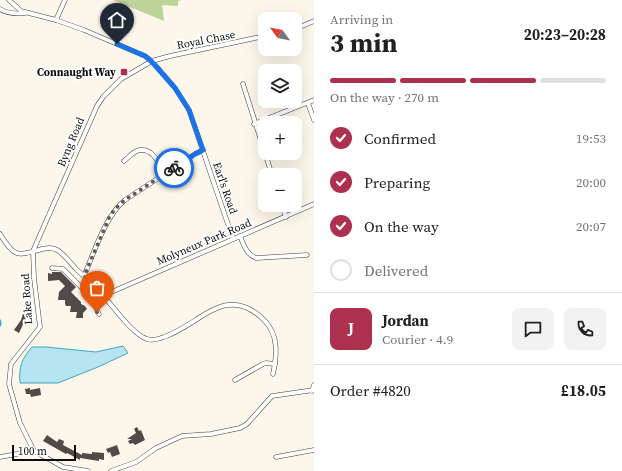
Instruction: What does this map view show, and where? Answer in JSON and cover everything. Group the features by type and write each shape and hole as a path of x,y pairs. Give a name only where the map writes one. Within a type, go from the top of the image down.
{"street":[{"path":"8,0 18,9 26,13 56,20 142,54 152,62"},
{"path":"56,20 65,0"},
{"path":"0,9 9,13 26,13"},
{"path":"302,26 314,21"},
{"name":"Royal Chase","path":"152,62 170,56 258,37"},
{"name":"Earl's Road","path":"152,62 175,88 189,110 233,239"},
{"name":"Byng Road","path":"34,252 97,106 103,97 121,79 152,62"},
{"path":"243,84 254,124 270,168"},
{"path":"254,124 314,100"},
{"path":"308,103 314,120"},
{"path":"124,161 137,151 146,150 154,155 165,174"},
{"path":"84,276 109,218 115,209 125,200 203,150"},
{"name":"Molyneux Park Road","path":"101,293 107,294 314,204"},
{"path":"284,212 286,217"},
{"path":"0,234 16,253 25,254 47,248 55,249 62,253 143,338 152,340 168,335 181,329 205,313 218,308 238,305 245,306 263,318 267,322 273,334 277,350 273,374"},
{"path":"240,236 245,249 256,258 307,255"},
{"name":"Lake Road","path":"34,252 34,278 40,327 11,364 9,384 20,423 34,451"},
{"path":"52,268 63,269 95,302 96,309 99,314"},
{"path":"85,292 91,284"},
{"path":"235,380 263,364 275,364"},
{"path":"111,471 136,462 156,448 182,436 211,434 240,428 247,424 266,401 276,395 313,390 314,385"},
{"path":"276,457 314,450"},
{"path":"0,457 34,451 63,467 88,471"}],"green space":[{"path":"113,0 182,0 178,1 178,6 162,5 164,21"}],"water":[{"path":"123,346 128,353 58,383 20,383 22,364 25,356 32,347 96,352"}],"building":[{"path":"52,272 61,272 76,287 71,292 87,309 83,313 83,318 76,318 77,312 70,312 71,306 66,306 65,300 58,300 59,292 65,286 59,280 48,281 48,273 52,274"},
{"path":"25,308 29,310 19,333 14,330 21,320"},
{"path":"30,388 30,390 40,388 41,395 31,397 30,394 26,394 25,389"},
{"path":"137,427 139,431 141,430 145,440 135,445 133,443 130,444 128,441 132,439 127,439 136,433 134,429"},
{"path":"47,435 57,442 59,439 64,441 63,445 82,455 82,453 92,454 92,452 104,453 104,460 99,459 99,461 80,458 80,460 67,453 66,454 43,441"},
{"path":"117,445 120,454 112,457 110,452 108,453 106,449"}],"waterway":[{"path":"0,320 0,326"}],"way so far":[{"path":"97,312 95,302 85,292 91,284 84,276 109,218 119,204 174,168"}],"place":[{"name":"Connaught Way","path":"124,72"}],"route":[{"path":"117,44 142,54 152,62 175,88 189,110 203,150 174,168"}]}
